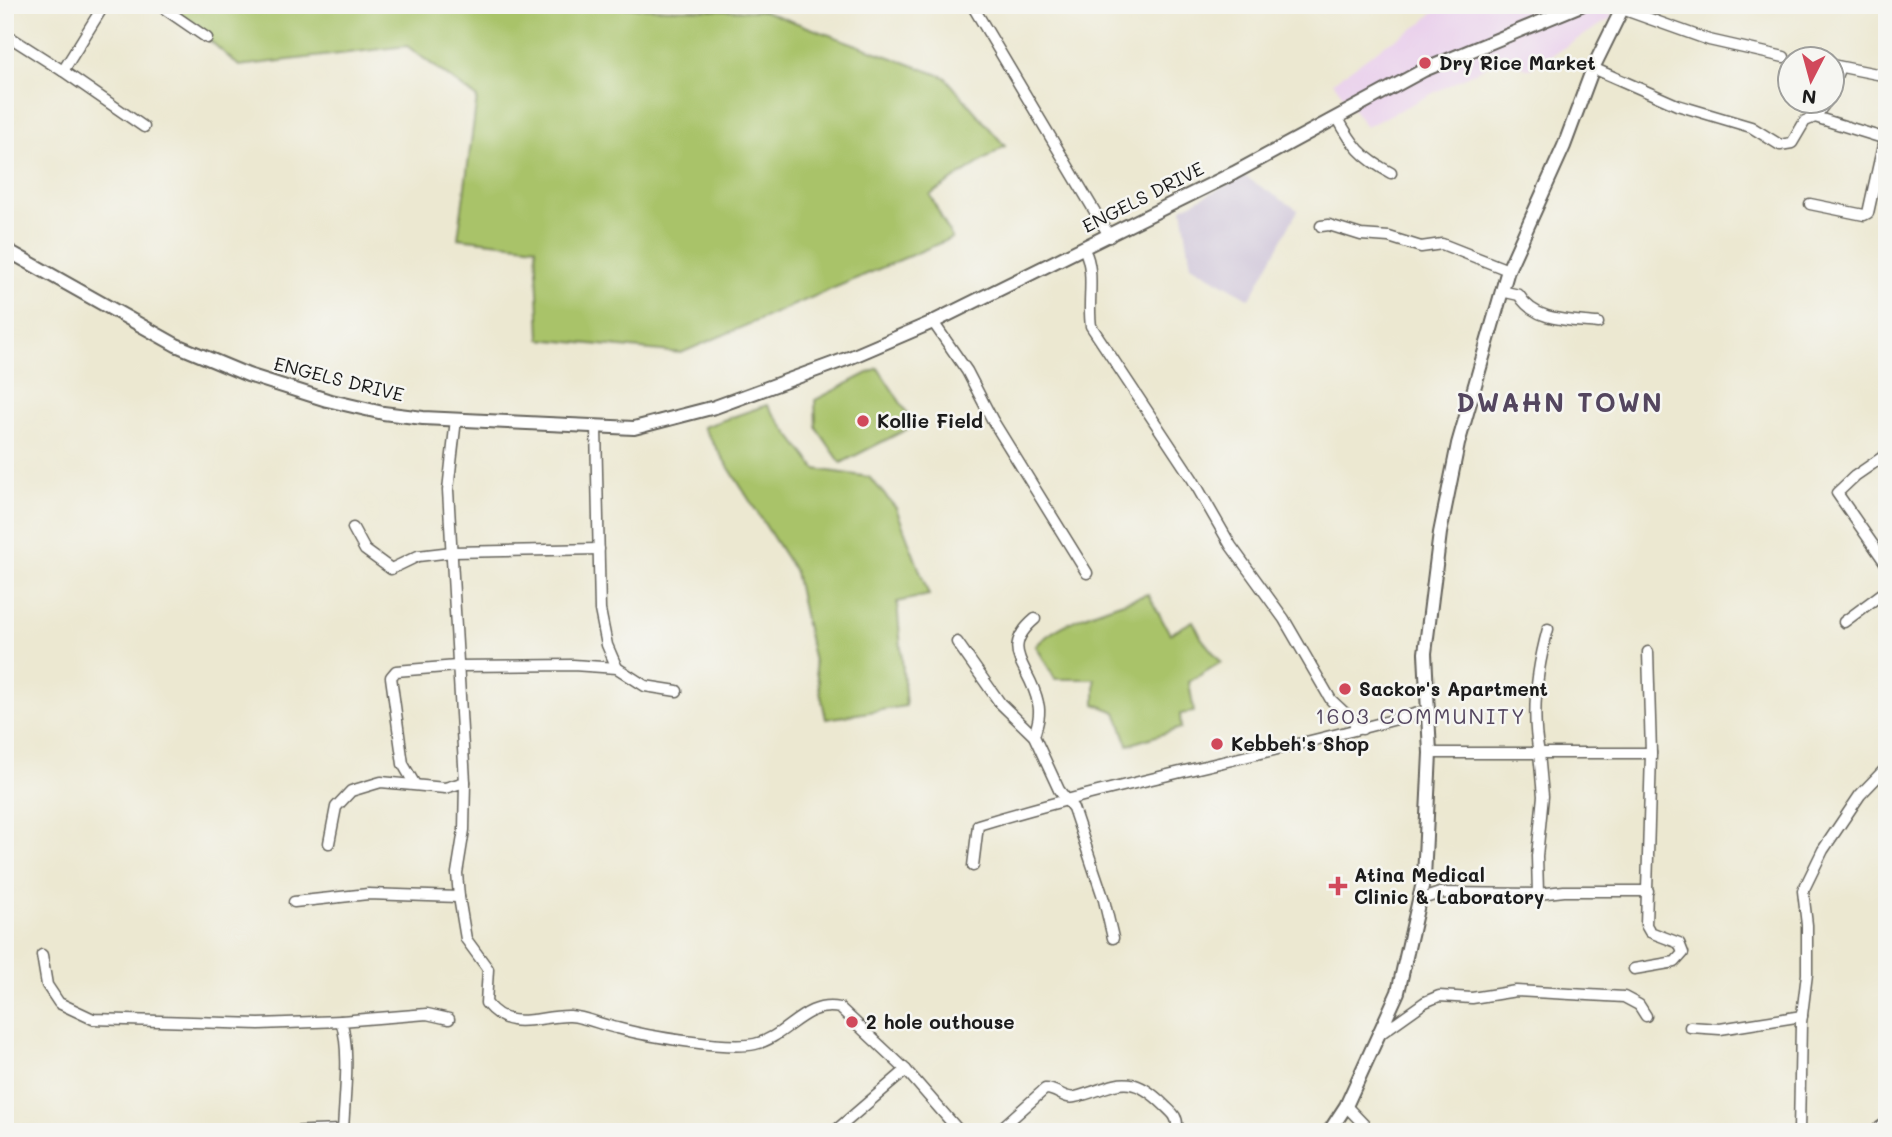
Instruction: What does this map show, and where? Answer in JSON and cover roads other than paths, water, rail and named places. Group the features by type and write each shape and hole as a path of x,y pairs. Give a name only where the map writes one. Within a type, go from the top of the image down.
{"street":[{"path":"63,71 104,5"},
{"path":"159,5 207,38"},
{"path":"972,5 1110,237"},
{"name":"ENGELS DRIVE","path":"5,249 176,345 248,375 383,414 634,428 715,407 849,358 933,322 1110,237 1445,60 1581,5"},
{"path":"1329,1132 1346,1106 1398,992 1424,878 1430,753 1425,653 1440,533 1458,444 1508,270 1564,146 1593,68 1623,7 1642,18 1664,22 1709,40 1776,55"},
{"path":"5,34 144,127"},
{"path":"1593,68 1677,105 1751,127 1780,145 1792,144 1805,121 1815,117 1885,132 1868,213 1864,215 1810,204"},
{"path":"1846,68 1887,76"},
{"path":"1337,117 1354,148 1368,161 1391,173"},
{"path":"1321,226 1329,225 1361,234 1389,237 1421,247 1442,244 1508,270"},
{"path":"1084,248 1090,261 1088,309 1091,326 1193,480 1231,546 1284,619 1331,701 1362,729"},
{"path":"1501,291 1519,295 1528,309 1537,313 1562,321 1598,323"},
{"path":"933,322 967,371 993,421 1087,573"},
{"path":"456,419 448,490 465,782 464,830 457,873 466,939 488,969 486,1003 497,1017 514,1021 571,1016 620,1029 720,1044 753,1045 769,1039 807,1012 825,1004 846,1011 906,1070 960,1132"},
{"path":"596,427 600,610 607,645 617,668"},
{"path":"1887,454 1855,475 1837,493 1887,565"},
{"path":"353,528 365,550 391,569 418,556 452,552 599,549"},
{"path":"1844,622 1887,590"},
{"path":"1034,736 1039,704 1021,661 1017,640 1020,632 1035,618"},
{"path":"1538,894 1537,856 1543,796 1534,717 1539,661 1548,629"},
{"path":"957,642 1000,703 1034,736 1065,799 1073,808 1083,830 1113,938"},
{"path":"1634,969 1675,962 1683,953 1679,943 1650,932 1646,925 1651,753 1648,652"},
{"path":"414,783 403,764 391,677 396,671 457,666 573,664 617,668 645,686 677,691"},
{"path":"973,866 978,825 1065,799 1362,729 1429,710"},
{"path":"1430,753 1651,753"},
{"path":"1799,1132 1808,925 1803,891 1860,795 1887,767"},
{"path":"329,843 336,807 351,791 381,782 414,783 445,789 465,782"},
{"path":"1419,900 1440,893 1648,891"},
{"path":"294,902 368,894 459,897"},
{"path":"42,955 47,985 59,1003 93,1019 259,1024 427,1014 449,1019"},
{"path":"1379,1035 1439,996 1472,998 1516,990 1624,997 1639,1004 1646,1016"},
{"path":"1690,1027 1720,1028 1802,1016"},
{"path":"282,1132 343,1131 347,1099 344,1061 346,1037 341,1021"},
{"path":"834,1132 906,1070"},
{"path":"997,1132 1045,1089 1075,1097 1110,1083 1139,1086 1156,1097 1175,1116 1177,1127 1172,1132"},
{"path":"1346,1106 1371,1132"},
{"path":"1872,1132 1887,1122"}],"place":[{"name":"Dry Rice Market","path":"1425,63"},
{"name":"Kollie Field","path":"863,421"},
{"name":"Sackor's Apartment","path":"1345,689"},
{"name":"Kebbeh's Shop","path":"1217,744"},
{"name":"Atina Medical Clinic & Laboratory","path":"1338,886"},
{"name":"2 hole outhouse","path":"852,1022"}],"district":[{"name":"DWAHN TOWN","path":"1560,403"},
{"name":"1603 COMMUNITY","path":"1421,717"}]}
